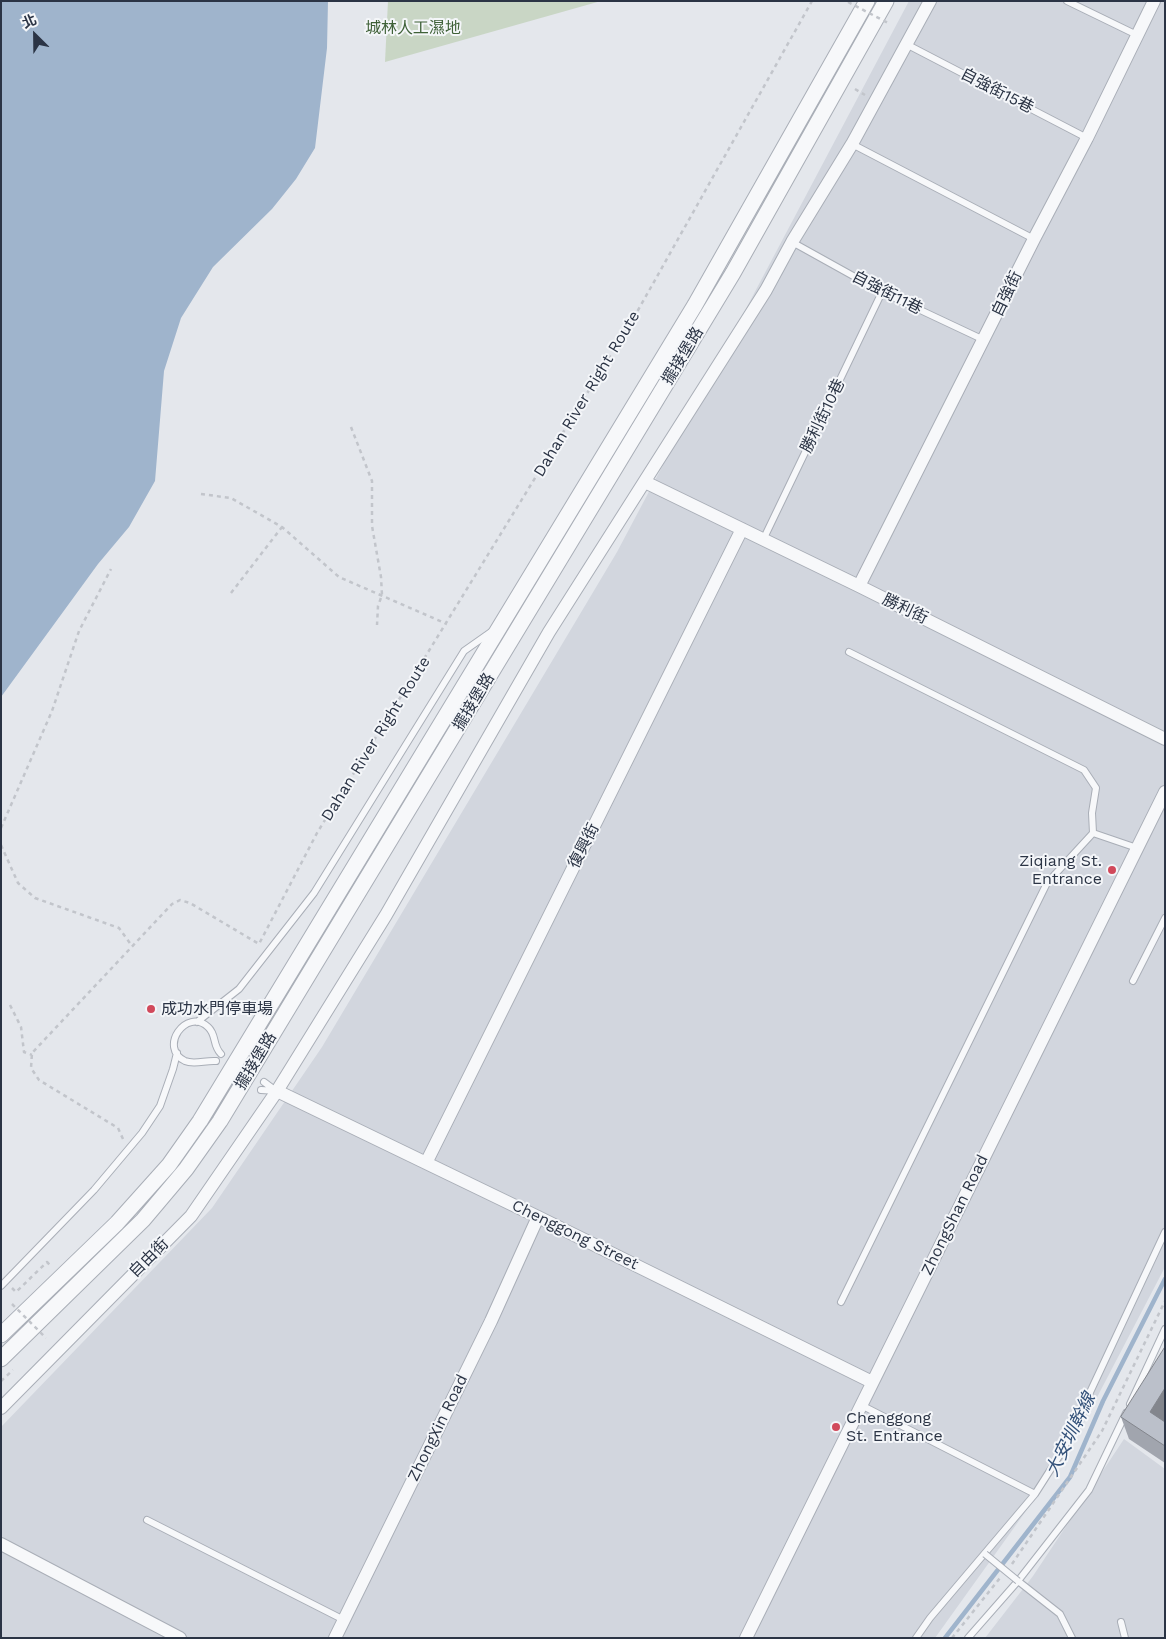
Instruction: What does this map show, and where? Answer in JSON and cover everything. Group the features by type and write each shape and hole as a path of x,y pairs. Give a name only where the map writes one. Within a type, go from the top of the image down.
{"street":[{"name":"擺接堡路","path":"1,1335 117,1223 168,1165 200,1121 695,304 867,1"},
{"name":"擺接堡路","path":"1,1359 144,1220 186,1169 220,1121 733,272 886,1"},
{"name":"自由街","path":"1,1408 190,1216 277,1092 386,915 550,632 766,290 792,242 852,144 930,1"},
{"name":"自強街","path":"859,586 1087,138 1154,1"},
{"name":"勝利街","path":"645,482 859,586 1165,739"},
{"name":"復興街","path":"426,1163 742,529"},
{"name":"ZhongShan Road","path":"746,1638 1165,792"},
{"name":"Chenggong Street","path":"277,1092 538,1217 872,1382"},
{"name":"ZhongXin Road","path":"335,1638 491,1321 538,1217"},
{"path":"1,1544 180,1638"}],"lane":[{"path":"1067,1 1137,35"},
{"name":"自強街15巷","path":"906,44 1087,138"},
{"path":"852,144 1034,239"},
{"name":"自強街11巷","path":"792,242 882,292 984,340"},
{"name":"勝利街10巷","path":"763,540 882,292"},
{"path":"1,1286 94,1190 142,1133 160,1106 174,1069 177,1053 174,1042 177,1031 186,1024 197,1022 239,989 314,892 464,651 500,626"},
{"path":"841,1302 1047,883 1093,833 1092,813 1096,788 1084,770 849,652"},
{"path":"1093,833 1137,848"},
{"path":"1133,980 1165,918"},
{"path":"197,1022 207,1026 213,1034 216,1049 221,1054"},
{"path":"177,1053 184,1060 194,1063 204,1060 216,1061"},
{"name":"Chenggong Street","path":"264,1082 277,1092"},
{"name":"Chenggong Street","path":"261,1090 277,1092"},
{"path":"916,1638 930,1618 1035,1494 1063,1450 1165,1232"},
{"path":"968,1638 1018,1581 1090,1490 1165,1329"},
{"path":"861,1405 1035,1494"},
{"path":"147,1520 344,1620"},
{"path":"985,1554 1060,1614 1072,1638"},
{"path":"1121,1622 1125,1638"}],"path":[{"name":"Dahan River Right Route","path":"32,1055 172,904 180,900 190,903 259,944 317,833 637,312 812,1"},
{"path":"848,2 890,24"},
{"path":"350,428 372,481 372,526 382,577 382,595 378,606 377,625"},
{"path":"200,494 231,498 282,527 339,577 447,624"},
{"path":"231,593 282,527"},
{"path":"1,828 52,710 79,631 111,569"},
{"path":"1,845 18,883 35,898 119,928 132,946"},
{"path":"10,1005 21,1027 24,1052 32,1055 31,1068 38,1080 118,1128 123,1136 122,1146"},
{"path":"16,1292 47,1262 51,1266"},
{"path":"1011,1565 1102,1430 1165,1301"},
{"path":"12,1304 46,1338"},
{"path":"1,1381 10,1372"},
{"path":"952,1638 1005,1572"}],"shaded area":[{"path":"909,1 1165,1 1165,1267 1069,1451 935,1638 1,1638 1,1427 212,1208 322,1047 617,552"},
{"path":"1124,1439 1165,1469 1165,1638 985,1638 1033,1576"}],"green space":[{"name":"城林人工濕地","path":"388,1 601,1 385,62"}],"water":[{"path":"1,1 328,1 327,48 315,148 296,179 272,209 213,267 181,318 164,371 155,481 129,527 98,564 1,697"}],"building":[{"path":"1165,1347 1165,1388 1150,1412 1165,1422 1165,1446 1121,1417"}],"waterway":[{"name":"大安圳幹線","path":"945,1638 1070,1477 1103,1401 1165,1279"}],"place":[{"name":"Ziqiang St. Entrance","path":"1112,870"},
{"name":"成功水門停車場","path":"151,1009"},
{"name":"Chenggong St. Entrance","path":"836,1427"}]}
